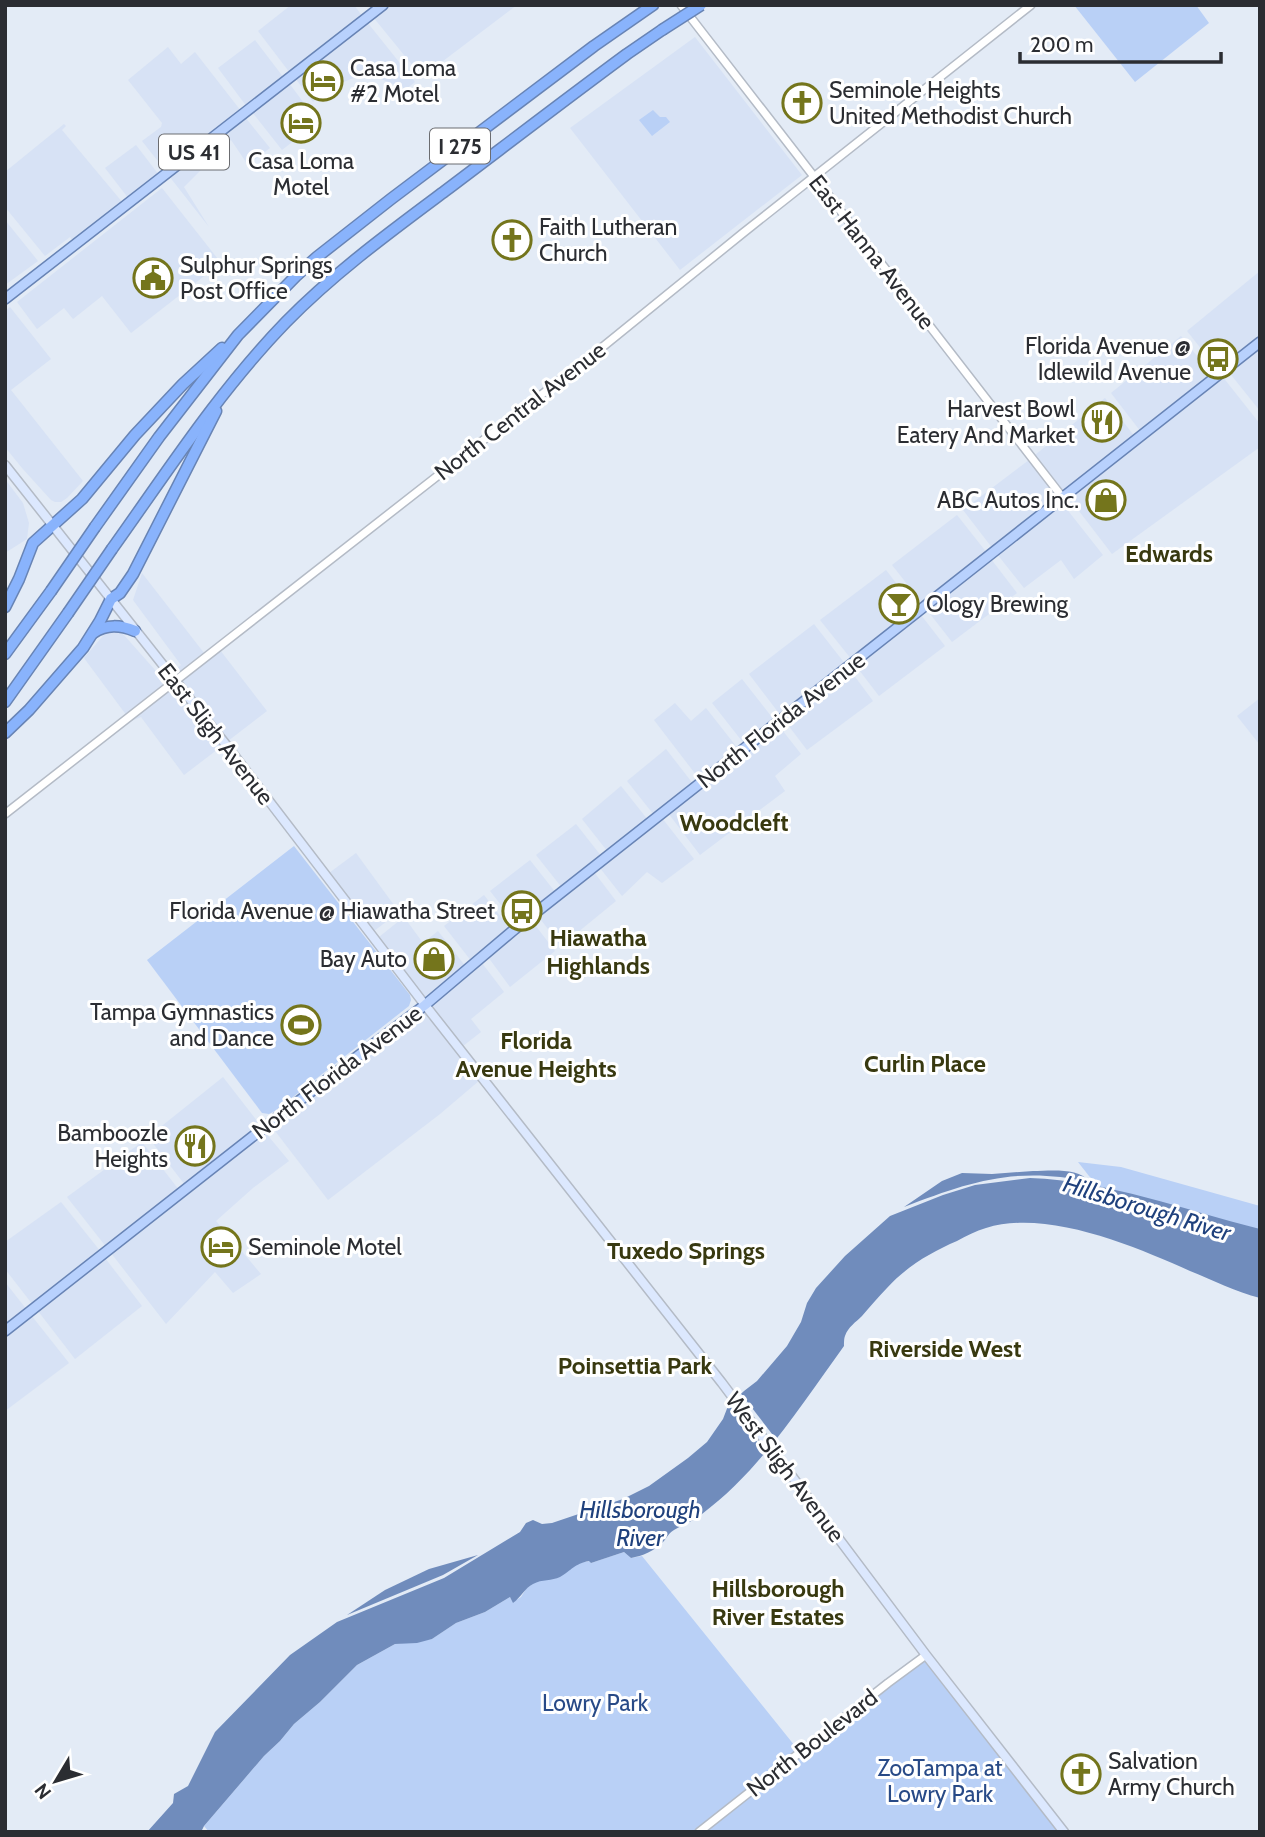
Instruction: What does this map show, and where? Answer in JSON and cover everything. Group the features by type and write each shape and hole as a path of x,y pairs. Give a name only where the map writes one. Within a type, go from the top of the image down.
{"highway":[{"name":"I 275","path":"5,702 223,393 282,326 345,268 591,81 701,5"},
{"name":"I 275","path":"5,654 159,437 238,335 296,276 360,222 594,46 649,8"},
{"path":"5,607 33,543 82,499 135,435 183,384 238,335"},
{"path":"5,733 83,648 111,600 120,593 133,574 208,428 223,393"},
{"path":"92,634 111,626 135,631"}],"main road":[{"name":"US 41","path":"5,299 383,5"},
{"name":"North Florida Avenue","path":"5,1331 425,1005 515,929 1260,342"},
{"name":"East Sligh Avenue","path":"5,465 176,681 425,1005"},
{"name":"West Sligh Avenue","path":"425,1005 722,1383 1064,1832"}],"street":[{"name":"East Hanna Avenue","path":"681,5 1063,498"},
{"name":"North Central Avenue","path":"5,814 605,345 1031,5"},
{"name":"North Boulevard","path":"699,1832 926,1654"}],"shaded area":[{"path":"291,5 354,5 363,17 290,73 258,31"},
{"path":"389,5 517,5 422,77 373,17"},
{"path":"367,22 415,82 406,89 366,73 341,83 313,102 295,78"},
{"path":"695,37 802,175 680,270 570,128"},
{"path":"255,40 284,78 247,107 218,68"},
{"path":"168,47 181,64 195,52 241,111 165,170 142,141 161,127 162,123 128,80"},
{"path":"289,83 318,122 282,150 252,112"},
{"path":"245,117 270,148 248,165 231,140 184,187 209,227 169,176"},
{"path":"64,124 66,126 62,130 123,203 74,242 70,237 45,256 5,207 5,172"},
{"path":"136,145 159,175 129,199 105,168"},
{"path":"162,188 221,263 131,333 102,296 73,319 64,308 37,329 17,302"},
{"path":"5,220 38,261 5,285"},
{"path":"1260,271 1260,337 1218,370 1187,331"},
{"path":"10,307 51,359 11,390 83,481 61,502 51,500 5,447 5,311"},
{"path":"1181,336 1212,375 1141,432 1111,393"},
{"path":"1260,346 1260,411 1228,371"},
{"path":"1222,376 1260,424 1260,447 1112,554 1069,498"},
{"path":"1105,398 1135,437 1064,492 1035,455"},
{"path":"1029,460 1058,497 993,549 963,510"},
{"path":"5,479 23,503 29,523 27,539 5,553"},
{"path":"1062,503 1103,555 1074,579 1061,560 1024,588 997,554"},
{"path":"957,515 987,553 923,604 892,565"},
{"path":"991,559 1017,593 952,642 927,610"},
{"path":"886,570 916,609 852,660 820,620"},
{"path":"142,573 204,653 208,651 176,676 173,672 181,665 133,600"},
{"path":"921,615 945,646 879,696 856,666"},
{"path":"814,624 846,665 781,716 749,674"},
{"path":"108,630 123,634 163,679 167,677 170,681 127,716 84,658"},
{"path":"220,650 267,711 228,741 181,681"},
{"path":"850,670 873,701 807,750 785,721"},
{"path":"742,679 775,721 745,745 712,703"},
{"path":"175,686 222,746 184,775 141,717 131,721"},
{"path":"1260,698 1260,745 1237,716"},
{"path":"675,703 691,721 706,708 739,750 700,780 654,720"},
{"path":"779,726 801,754 775,776 785,791 700,855 668,813"},
{"path":"666,749 694,785 654,815 627,781"},
{"path":"621,786 648,820 608,852 582,819"},
{"path":"662,818 694,859 662,883 647,872 622,896 600,868"},
{"path":"576,824 602,857 563,889 536,855"},
{"path":"356,853 399,912 374,931 329,873"},
{"path":"530,860 556,893 516,924 490,891"},
{"path":"594,872 616,901 561,946 538,916"},
{"path":"484,895 510,929 472,962 444,926"},
{"path":"404,917 423,943 438,931 466,967 426,1000 379,937"},
{"path":"532,921 555,951 510,987 488,957"},
{"path":"482,963 504,992 471,1019 481,1032 463,1046 430,1006"},
{"path":"424,1010 480,1080 328,1200 272,1127"},
{"path":"223,1077 261,1126 185,1185 148,1137"},
{"path":"265,1132 289,1161 216,1221 261,1274 233,1293 215,1272 166,1324 111,1253"},
{"path":"142,1142 179,1190 107,1248 67,1197"},
{"path":"61,1202 101,1252 33,1305 5,1269 5,1242"},
{"path":"105,1258 142,1306 75,1359 38,1311"},
{"path":"5,1282 27,1310 5,1327"},
{"path":"31,1315 69,1363 5,1411 5,1336"}],"green space":[{"path":"1074,5 1196,5 1209,23 1135,82"},
{"path":"653,110 670,122 652,136 639,120"},
{"path":"294,846 410,995 411,1000 409,1006 269,1114 262,1113 147,960"},
{"path":"1078,1162 1121,1167 1260,1206 1260,1232 1100,1190"},
{"name":"Lowry Park","path":"624,1552 631,1558 642,1556 799,1751 695,1832 209,1832 204,1826 294,1724 357,1665 395,1644 432,1639 456,1623 485,1612 510,1597 513,1602 533,1583 557,1578 578,1563 591,1563"},
{"name":"ZooTampa at Lowry Park","path":"925,1660 1059,1832 705,1832 890,1685"}],"water":[{"path":"1071,1172 1090,1182 1064,1177 1017,1176 973,1183 904,1207 942,1181 962,1173"},
{"name":"Hillsborough River","path":"1030,1178 1117,1190 1260,1229 1260,1298 1117,1241 1063,1227 1010,1223 967,1235 928,1255 894,1280 848,1330 844,1346 796,1413 743,1478 699,1516 673,1531 657,1548 631,1558 624,1552 580,1564 560,1577 533,1584 513,1603 510,1597 485,1612 456,1623 432,1639 395,1644 357,1665 264,1756 201,1832 147,1832 173,1803 174,1794 188,1786 215,1732 290,1655 337,1622 444,1578 520,1532 526,1523 533,1520 542,1524 552,1523 623,1499 649,1486 707,1442 723,1419 728,1406 757,1381 787,1346 816,1288 845,1256 890,1216 975,1185"},
{"path":"478,1555 443,1575 347,1615 385,1590 429,1569"}],"pier":[{"path":"739,1391 779,1443 767,1455 727,1402"}],"place":[{"name":"Casa Loma #2 Motel","path":"323,81"},
{"name":"Seminole Heights United Methodist Church","path":"802,103"},
{"name":"Casa Loma Motel","path":"301,123"},
{"name":"Faith Lutheran Church","path":"512,240"},
{"name":"Sulphur Springs Post Office","path":"153,278"},
{"name":"Florida Avenue @ Idlewild Avenue","path":"1218,359"},
{"name":"Harvest Bowl Eatery And Market","path":"1102,422"},
{"name":"ABC Autos Inc.","path":"1106,500"},
{"name":"Ology Brewing","path":"899,604"},
{"name":"Florida Avenue @ Hiawatha Street","path":"522,911"},
{"name":"Bay Auto","path":"434,959"},
{"name":"Tampa Gymnastics and Dance","path":"301,1025"},
{"name":"Bamboozle Heights","path":"195,1146"},
{"name":"Seminole Motel","path":"221,1247"},
{"name":"Salvation Army Church","path":"1081,1774"}],"district":[{"name":"Edwards","path":"1169,553"},
{"name":"Woodcleft","path":"734,822"},
{"name":"Hiawatha Highlands","path":"598,951"},
{"name":"Florida Avenue Heights","path":"536,1054"},
{"name":"Curlin Place","path":"925,1063"},
{"name":"Tuxedo Springs","path":"686,1250"},
{"name":"Riverside West","path":"945,1348"},
{"name":"Poinsettia Park","path":"635,1365"},
{"name":"Hillsborough River Estates","path":"778,1602"}]}
